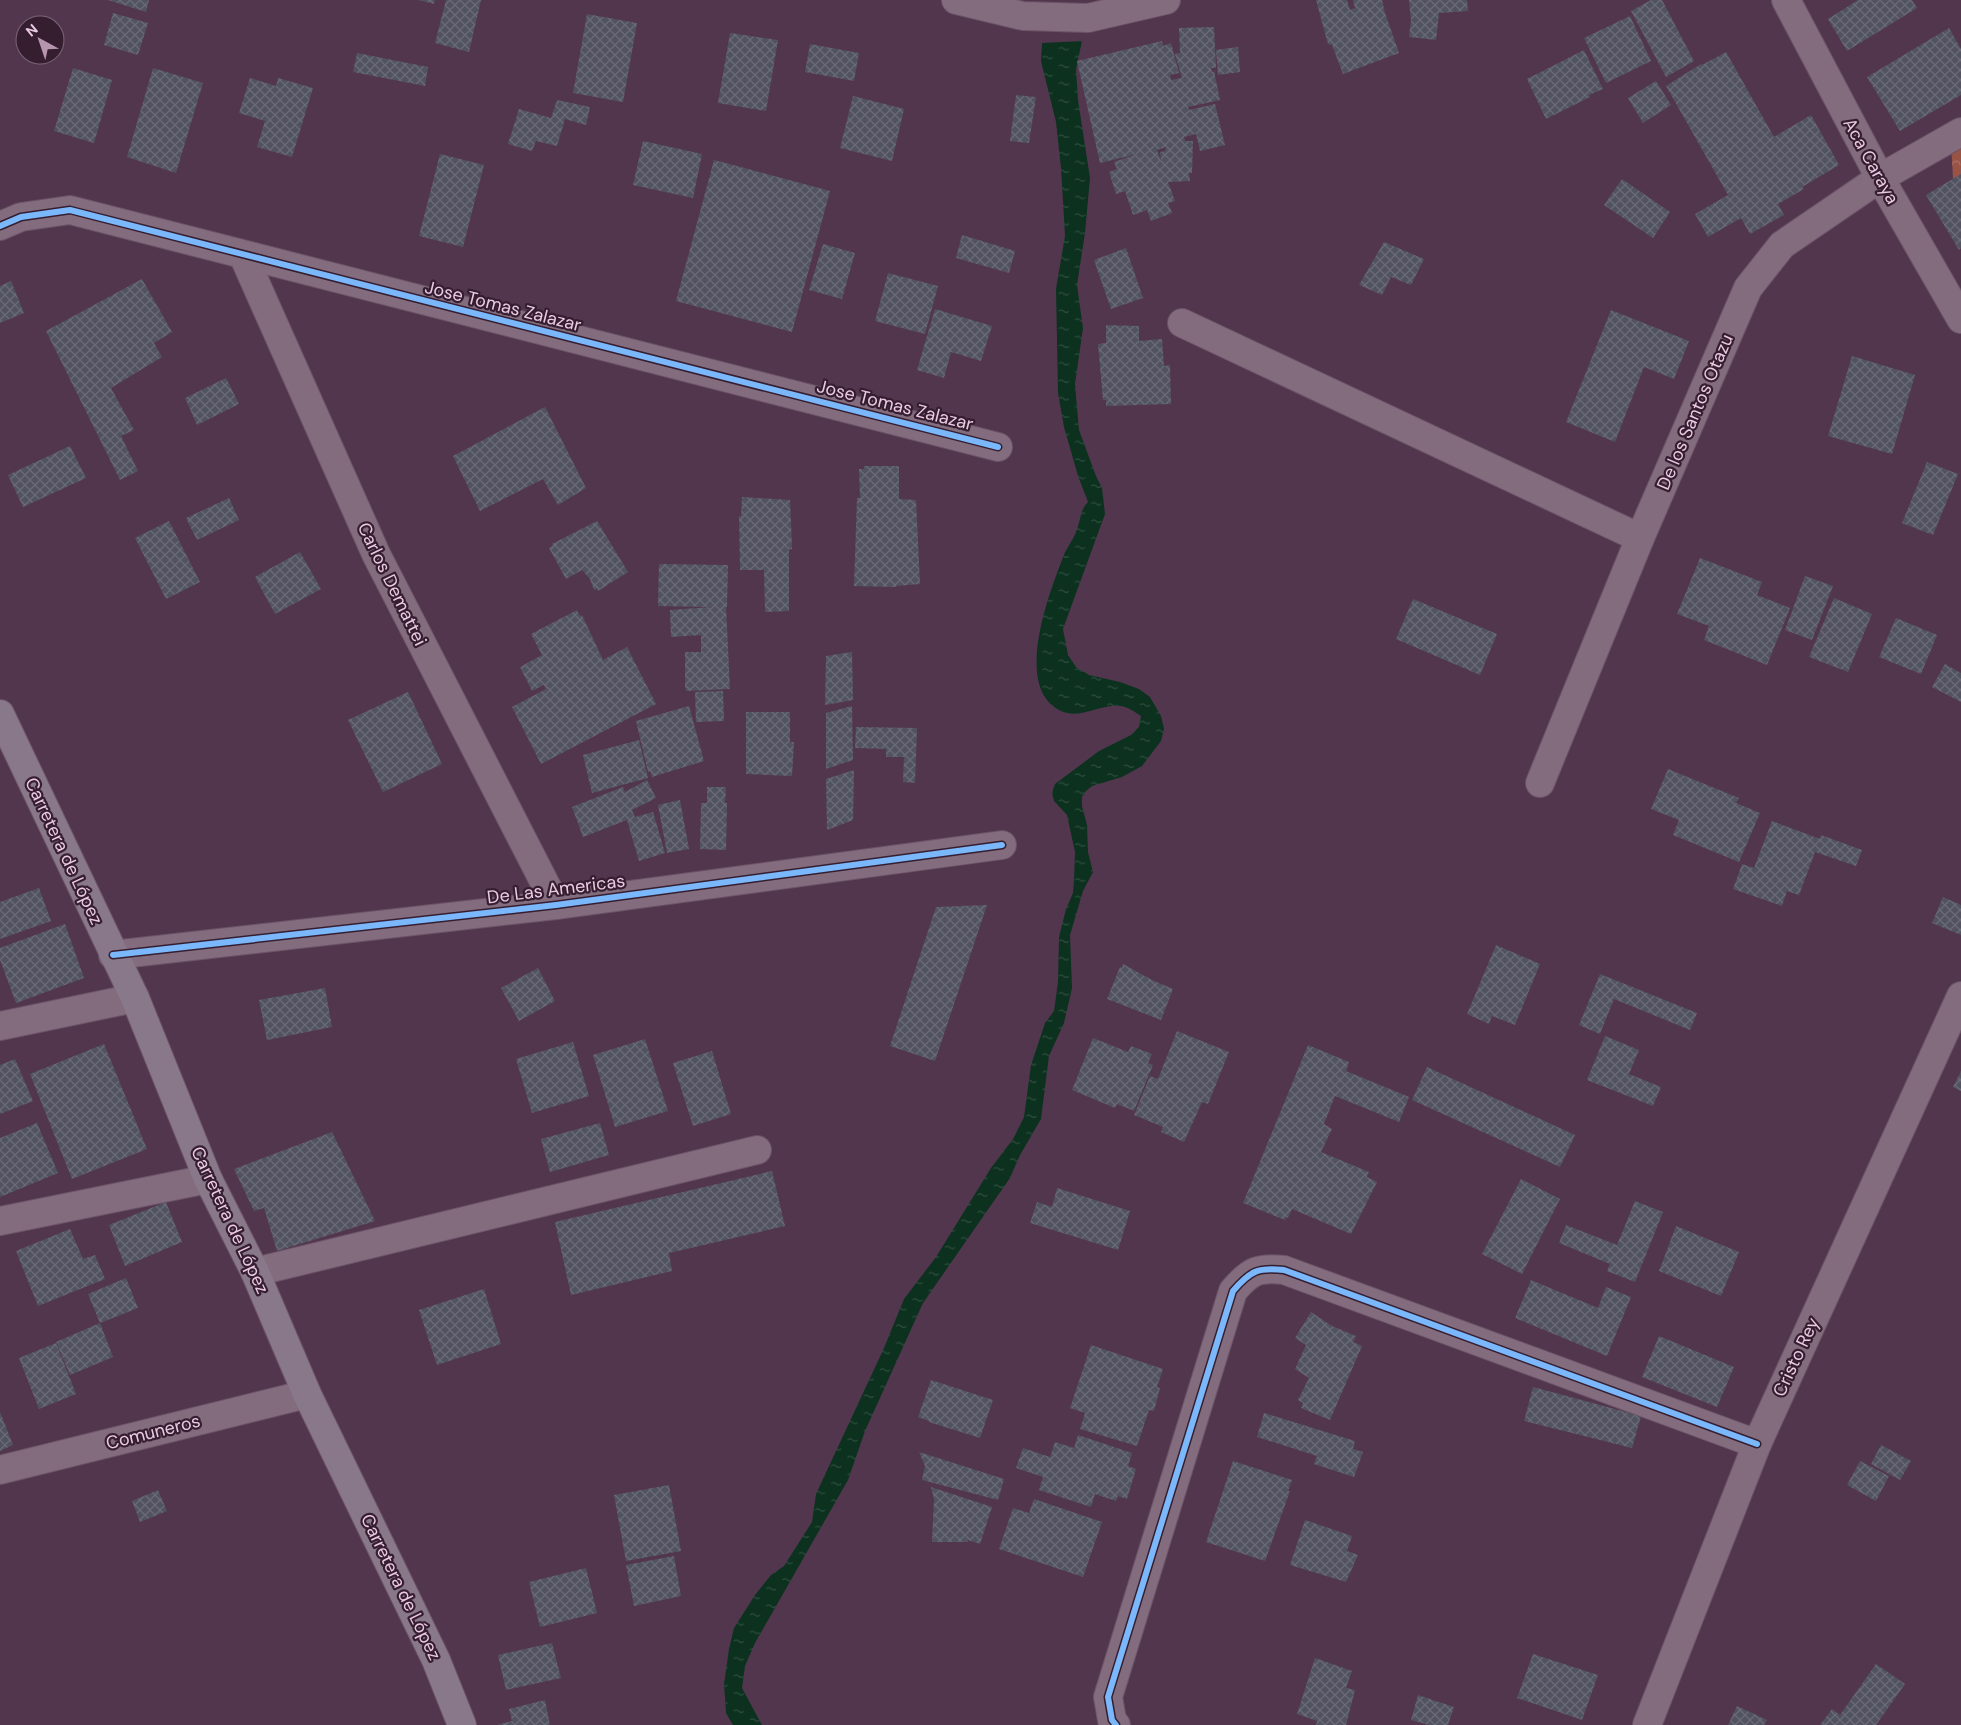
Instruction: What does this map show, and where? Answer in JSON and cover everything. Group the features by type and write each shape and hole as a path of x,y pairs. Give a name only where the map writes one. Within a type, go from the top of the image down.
{"main road":[{"name":"Carretera de López","path":"0,714 135,998 208,1179 256,1272 307,1394 436,1660 462,1725"}],"street":[{"path":"956,0 1023,16 1088,18 1166,0"},
{"name":"Aca Caraya","path":"1786,0 1880,178 1961,320"},
{"name":"De los Santos Otazu","path":"1540,783 1640,538 1748,288 1782,246 1880,178 1961,132"},
{"name":"Jose Tomas Zalazar","path":"0,226 21,217 70,210 998,447"},
{"name":"Carlos Demattei","path":"244,255 376,554 556,905"},
{"path":"1182,323 1640,538"},
{"name":"De Las Americas","path":"113,955 556,905 1002,846"},
{"name":"Cristo Rey","path":"1647,1725 1757,1444 1961,996"},
{"path":"0,1026 135,998"},
{"path":"256,1272 757,1150"},
{"path":"0,1221 208,1179"},
{"path":"1116,1725 1112,1720 1108,1697 1233,1291 1247,1275 1268,1268 1284,1270 1757,1444"},
{"name":"Comuneros","path":"0,1470 307,1394"}],"green space":[{"path":"1961,142 1961,210 1955,213 1951,143"}],"water":[{"path":"1082,41 1076,69 1078,100 1090,178 1085,233 1077,285 1083,328 1075,384 1079,430 1102,488 1105,514 1063,629 1068,655 1076,667 1089,675 1120,682 1139,689 1150,697 1161,716 1164,729 1161,741 1142,766 1122,777 1092,786 1082,797 1082,806 1087,825 1088,852 1093,872 1083,891 1070,935 1072,988 1064,1023 1049,1056 1041,1119 1020,1155 1010,1178 923,1303 865,1431 848,1480 755,1643 745,1666 742,1688 762,1725 733,1725 726,1713 724,1684 734,1628 755,1595 771,1575 784,1566 812,1522 816,1494 884,1348 904,1299 936,1257 991,1168 1013,1139 1024,1117 1031,1065 1045,1023 1054,1011 1058,982 1059,937 1066,909 1073,893 1075,852 1067,815 1054,801 1052,793 1055,784 1099,751 1131,735 1139,727 1141,716 1121,706 1106,707 1076,714 1061,711 1047,700 1039,683 1037,663 1038,641 1049,596 1063,556 1076,533 1082,511 1088,502 1078,476 1064,427 1058,393 1056,289 1065,236 1056,122 1041,61 1042,43"}],"building":[{"path":"108,0 149,0 146,12"},
{"path":"419,0 435,0 434,4"},
{"path":"446,0 481,0 469,52 435,43"},
{"path":"1316,0 1347,0 1350,10 1355,8 1353,0 1382,0 1399,53 1343,74 1332,45 1328,44"},
{"path":"1409,0 1467,0 1468,11 1439,13 1436,40 1409,37 1411,20"},
{"path":"1651,0 1662,0 1694,61 1666,77 1631,11"},
{"path":"1858,0 1912,0 1917,8 1847,51 1828,19"},
{"path":"113,13 148,23 138,55 104,45"},
{"path":"587,14 637,23 623,102 573,93"},
{"path":"1630,16 1651,61 1606,83 1584,38"},
{"path":"1214,27 1216,68 1211,68 1212,72 1214,71 1220,100 1188,107 1189,110 1215,104 1225,145 1200,151 1196,134 1184,137 1185,141 1193,141 1192,173 1189,173 1190,181 1168,182 1175,201 1168,203 1172,213 1151,221 1147,210 1133,215 1125,191 1116,194 1109,172 1117,169 1114,162 1137,154 1100,163 1077,61 1162,41 1163,46 1171,43 1179,73 1170,75 1171,80 1182,78 1175,54 1180,53 1179,28","holes":["1166,147 1165,151 1160,152 1161,161 1157,150"]},
{"path":"1949,28 1961,49 1961,95 1900,131 1867,77"},
{"path":"730,33 778,40 766,111 718,103"},
{"path":"810,44 859,53 854,81 805,72"},
{"path":"1238,47 1240,72 1218,75 1216,50"},
{"path":"1584,50 1603,89 1546,119 1527,79"},
{"path":"1726,52 1774,137 1811,115 1839,165 1778,204 1784,215 1750,234 1741,218 1708,237 1695,214 1728,195 1666,86 1701,64"},
{"path":"357,53 428,67 425,86 353,72"},
{"path":"73,68 112,80 94,143 54,131"},
{"path":"153,68 203,83 176,173 127,157"},
{"path":"250,78 276,86 278,78 313,88 292,157 257,147 265,121 239,113"},
{"path":"1656,81 1671,105 1643,123 1628,98"},
{"path":"1016,95 1036,97 1029,143 1010,141"},
{"path":"853,96 904,109 892,161 840,148"},
{"path":"557,100 590,107 586,125 565,119 557,146 536,141 532,151 508,144 519,109 551,118"},
{"path":"643,141 702,154 693,198 633,185"},
{"path":"440,154 484,165 463,247 419,236"},
{"path":"714,160 830,191 792,332 676,301"},
{"path":"1961,174 1961,248 1959,250 1926,195"},
{"path":"1622,179 1670,212 1653,238 1604,205"},
{"path":"962,235 1015,251 1009,273 956,258"},
{"path":"1384,242 1424,259 1411,285 1391,277 1382,295 1359,285"},
{"path":"823,244 855,253 842,299 809,290"},
{"path":"1126,248 1143,298 1111,309 1094,260"},
{"path":"888,273 938,286 925,334 875,321"},
{"path":"142,279 172,332 154,343 162,357 111,388 134,430 121,436 138,471 120,480 46,331"},
{"path":"11,281 24,313 0,323 0,286"},
{"path":"935,309 992,326 981,361 951,352 944,378 917,370"},
{"path":"1611,310 1689,341 1674,379 1644,367 1615,442 1566,422"},
{"path":"1106,325 1139,326 1139,341 1162,339 1164,366 1170,365 1171,404 1106,406 1106,400 1103,400 1098,344 1106,343"},
{"path":"1852,356 1915,375 1892,454 1828,436"},
{"path":"226,378 239,404 197,425 185,398"},
{"path":"545,407 586,488 558,505 543,479 480,511 453,456"},
{"path":"70,446 86,478 23,507 8,475"},
{"path":"1927,462 1958,474 1933,535 1902,523"},
{"path":"864,466 899,466 899,499 916,500 920,584 896,587 854,586 857,498 860,498 859,469 864,469"},
{"path":"742,497 790,500 792,549 787,550 789,550 789,611 765,612 764,570 740,570 739,516 741,516"},
{"path":"229,498 239,520 197,540 186,518"},
{"path":"169,521 200,582 166,599 135,538"},
{"path":"597,521 628,572 598,591 597,589 594,590 590,579 582,570 566,579 549,548 552,544"},
{"path":"300,552 321,589 275,614 255,577"},
{"path":"1700,558 1762,582 1757,595 1790,608 1767,665 1704,640 1709,626 1677,614"},
{"path":"659,564 728,565 726,607 730,689 686,691 685,652 701,652 701,635 671,637 670,610 711,607 658,606"},
{"path":"1805,576 1833,586 1812,640 1785,630"},
{"path":"1834,598 1872,614 1848,672 1809,657"},
{"path":"1413,599 1497,634 1480,675 1396,639"},
{"path":"577,610 580,616 582,615 603,660 627,647 656,704 541,764 512,707 546,689 544,685 532,691 520,667 542,655 531,634"},
{"path":"1896,618 1937,635 1921,674 1879,657"},
{"path":"852,652 853,700 825,705 826,656"},
{"path":"1945,664 1961,673 1961,702 1932,687"},
{"path":"723,691 724,721 696,722 695,692"},
{"path":"408,692 442,764 383,792 348,720"},
{"path":"689,706 704,761 652,777 650,771 648,772 636,721"},
{"path":"852,706 853,760 826,769 826,713"},
{"path":"746,712 790,712 790,742 794,742 792,776 746,774"},
{"path":"856,727 917,728 915,783 903,782 904,757 886,757 886,749 855,748"},
{"path":"639,740 648,778 592,793 583,755"},
{"path":"1668,769 1739,798 1736,803 1760,813 1739,862 1673,835 1679,820 1651,809"},
{"path":"854,770 853,820 827,830 826,779"},
{"path":"647,780 656,798 632,810 635,817 653,812 665,853 639,861 627,820 583,837 572,807 623,787 625,792"},
{"path":"707,787 726,787 726,850 700,849 701,803 707,803"},
{"path":"680,800 689,849 667,853 658,805"},
{"path":"1772,821 1820,839 1821,835 1862,850 1856,866 1815,852 1799,895 1787,891 1782,906 1733,889 1742,864 1754,868"},
{"path":"39,888 51,921 0,939 0,902"},
{"path":"1943,897 1961,905 1961,935 1932,923"},
{"path":"987,905 935,1061 890,1046 936,907"},
{"path":"65,924 84,978 16,1003 0,960 0,948"},
{"path":"1496,945 1540,964 1515,1025 1492,1016 1489,1024 1467,1014"},
{"path":"1123,964 1173,989 1161,1020 1107,999"},
{"path":"538,968 555,1001 519,1021 501,988"},
{"path":"1600,974 1697,1013 1690,1030 1614,999 1600,1034 1579,1025"},
{"path":"325,988 332,1027 267,1040 259,1000"},
{"path":"1177,1031 1229,1052 1208,1104 1202,1102 1184,1142 1161,1132 1163,1127 1134,1115 1150,1076 1158,1079"},
{"path":"1605,1036 1639,1050 1629,1074 1661,1087 1653,1106 1587,1080"},
{"path":"1093,1038 1128,1052 1131,1046 1152,1054 1148,1063 1153,1065 1134,1111 1117,1104 1115,1108 1072,1090"},
{"path":"645,1039 668,1111 615,1127 593,1055"},
{"path":"573,1042 589,1096 532,1113 516,1059"},
{"path":"104,1044 147,1149 72,1179 30,1074"},
{"path":"1308,1045 1349,1062 1346,1071 1409,1097 1399,1122 1335,1096 1324,1124 1332,1129 1321,1152 1369,1172 1367,1177 1377,1182 1351,1234 1292,1209 1285,1220 1243,1203"},
{"path":"712,1051 731,1114 693,1126 673,1063"},
{"path":"15,1059 33,1101 0,1114 0,1065"},
{"path":"1427,1067 1575,1135 1560,1167 1412,1100"},
{"path":"1961,1071 1961,1091 1953,1087"},
{"path":"37,1123 58,1173 0,1197 0,1138"},
{"path":"600,1123 609,1155 550,1172 541,1139"},
{"path":"332,1132 375,1221 277,1251 264,1208 254,1211 234,1169"},
{"path":"772,1171 785,1226 669,1253 672,1271 571,1295 555,1222"},
{"path":"1521,1179 1560,1199 1522,1274 1482,1254"},
{"path":"1057,1188 1130,1211 1118,1250 1030,1223 1037,1202 1052,1207"},
{"path":"1635,1201 1663,1212 1635,1282 1607,1271 1610,1264 1559,1243 1566,1225 1617,1245"},
{"path":"166,1202 182,1242 125,1266 109,1225"},
{"path":"1676,1226 1739,1252 1721,1296 1659,1271"},
{"path":"70,1229 83,1259 95,1255 105,1279 38,1306 16,1251"},
{"path":"126,1278 138,1308 100,1323 88,1294"},
{"path":"1531,1280 1598,1308 1606,1287 1631,1297 1607,1356 1515,1318"},
{"path":"484,1289 501,1344 437,1365 419,1310"},
{"path":"1311,1312 1332,1326 1356,1336 1353,1342 1362,1346 1330,1420 1301,1408 1303,1403 1298,1400 1309,1378 1295,1369 1306,1345 1295,1338"},
{"path":"100,1323 113,1357 70,1375 56,1342"},
{"path":"1659,1336 1734,1367 1717,1407 1642,1377"},
{"path":"56,1343 76,1394 39,1409 19,1358"},
{"path":"1091,1345 1163,1369 1157,1387 1160,1388 1154,1411 1149,1410 1137,1446 1080,1429 1085,1413 1070,1408"},
{"path":"931,1380 993,1400 980,1438 918,1417"},
{"path":"1533,1387 1641,1416 1632,1448 1524,1421"},
{"path":"0,1412 13,1445 0,1451"},
{"path":"1264,1413 1355,1441 1353,1449 1363,1452 1354,1477 1314,1464 1317,1456 1257,1437"},
{"path":"1078,1435 1132,1453 1128,1466 1136,1469 1127,1499 1118,1496 1116,1501 1095,1494 1091,1507 1039,1490 1043,1477 1016,1468 1023,1448 1050,1457 1055,1442 1074,1448"},
{"path":"1881,1445 1911,1461 1900,1480 1871,1464"},
{"path":"919,1452 1004,1479 998,1500 922,1480 925,1466"},
{"path":"1233,1461 1292,1480 1288,1491 1290,1491 1265,1561 1206,1542"},
{"path":"1860,1461 1889,1476 1876,1501 1847,1485"},
{"path":"669,1485 681,1551 626,1561 614,1495"},
{"path":"931,1487 992,1507 980,1544 968,1540 968,1542 932,1542 934,1499"},
{"path":"158,1490 167,1511 140,1522 132,1501"},
{"path":"1034,1499 1102,1522 1083,1577 999,1549 1013,1508 1029,1513"},
{"path":"1305,1520 1352,1536 1347,1551 1358,1555 1346,1582 1290,1565"},
{"path":"674,1556 681,1596 634,1606 626,1565"},
{"path":"586,1568 597,1613 540,1627 529,1582"},
{"path":"552,1643 561,1678 506,1690 498,1655"},
{"path":"1533,1654 1598,1675 1582,1720 1517,1698"},
{"path":"1315,1658 1352,1671 1346,1688 1355,1690 1346,1725 1316,1725 1317,1721 1297,1714"},
{"path":"1876,1664 1905,1684 1876,1725 1820,1725 1832,1709 1840,1715"},
{"path":"1418,1695 1454,1707 1448,1725 1429,1725 1411,1720"},
{"path":"545,1700 550,1725 497,1725 512,1721 509,1709"},
{"path":"1737,1706 1767,1720 1764,1725 1728,1725"}],"cycle path":[{"path":"0,226 21,217 70,210 998,447"},
{"path":"113,955 556,905 1002,845"},
{"path":"1116,1725 1112,1720 1108,1697 1233,1291 1244,1279 1255,1272 1267,1269 1284,1270 1757,1444"}]}
